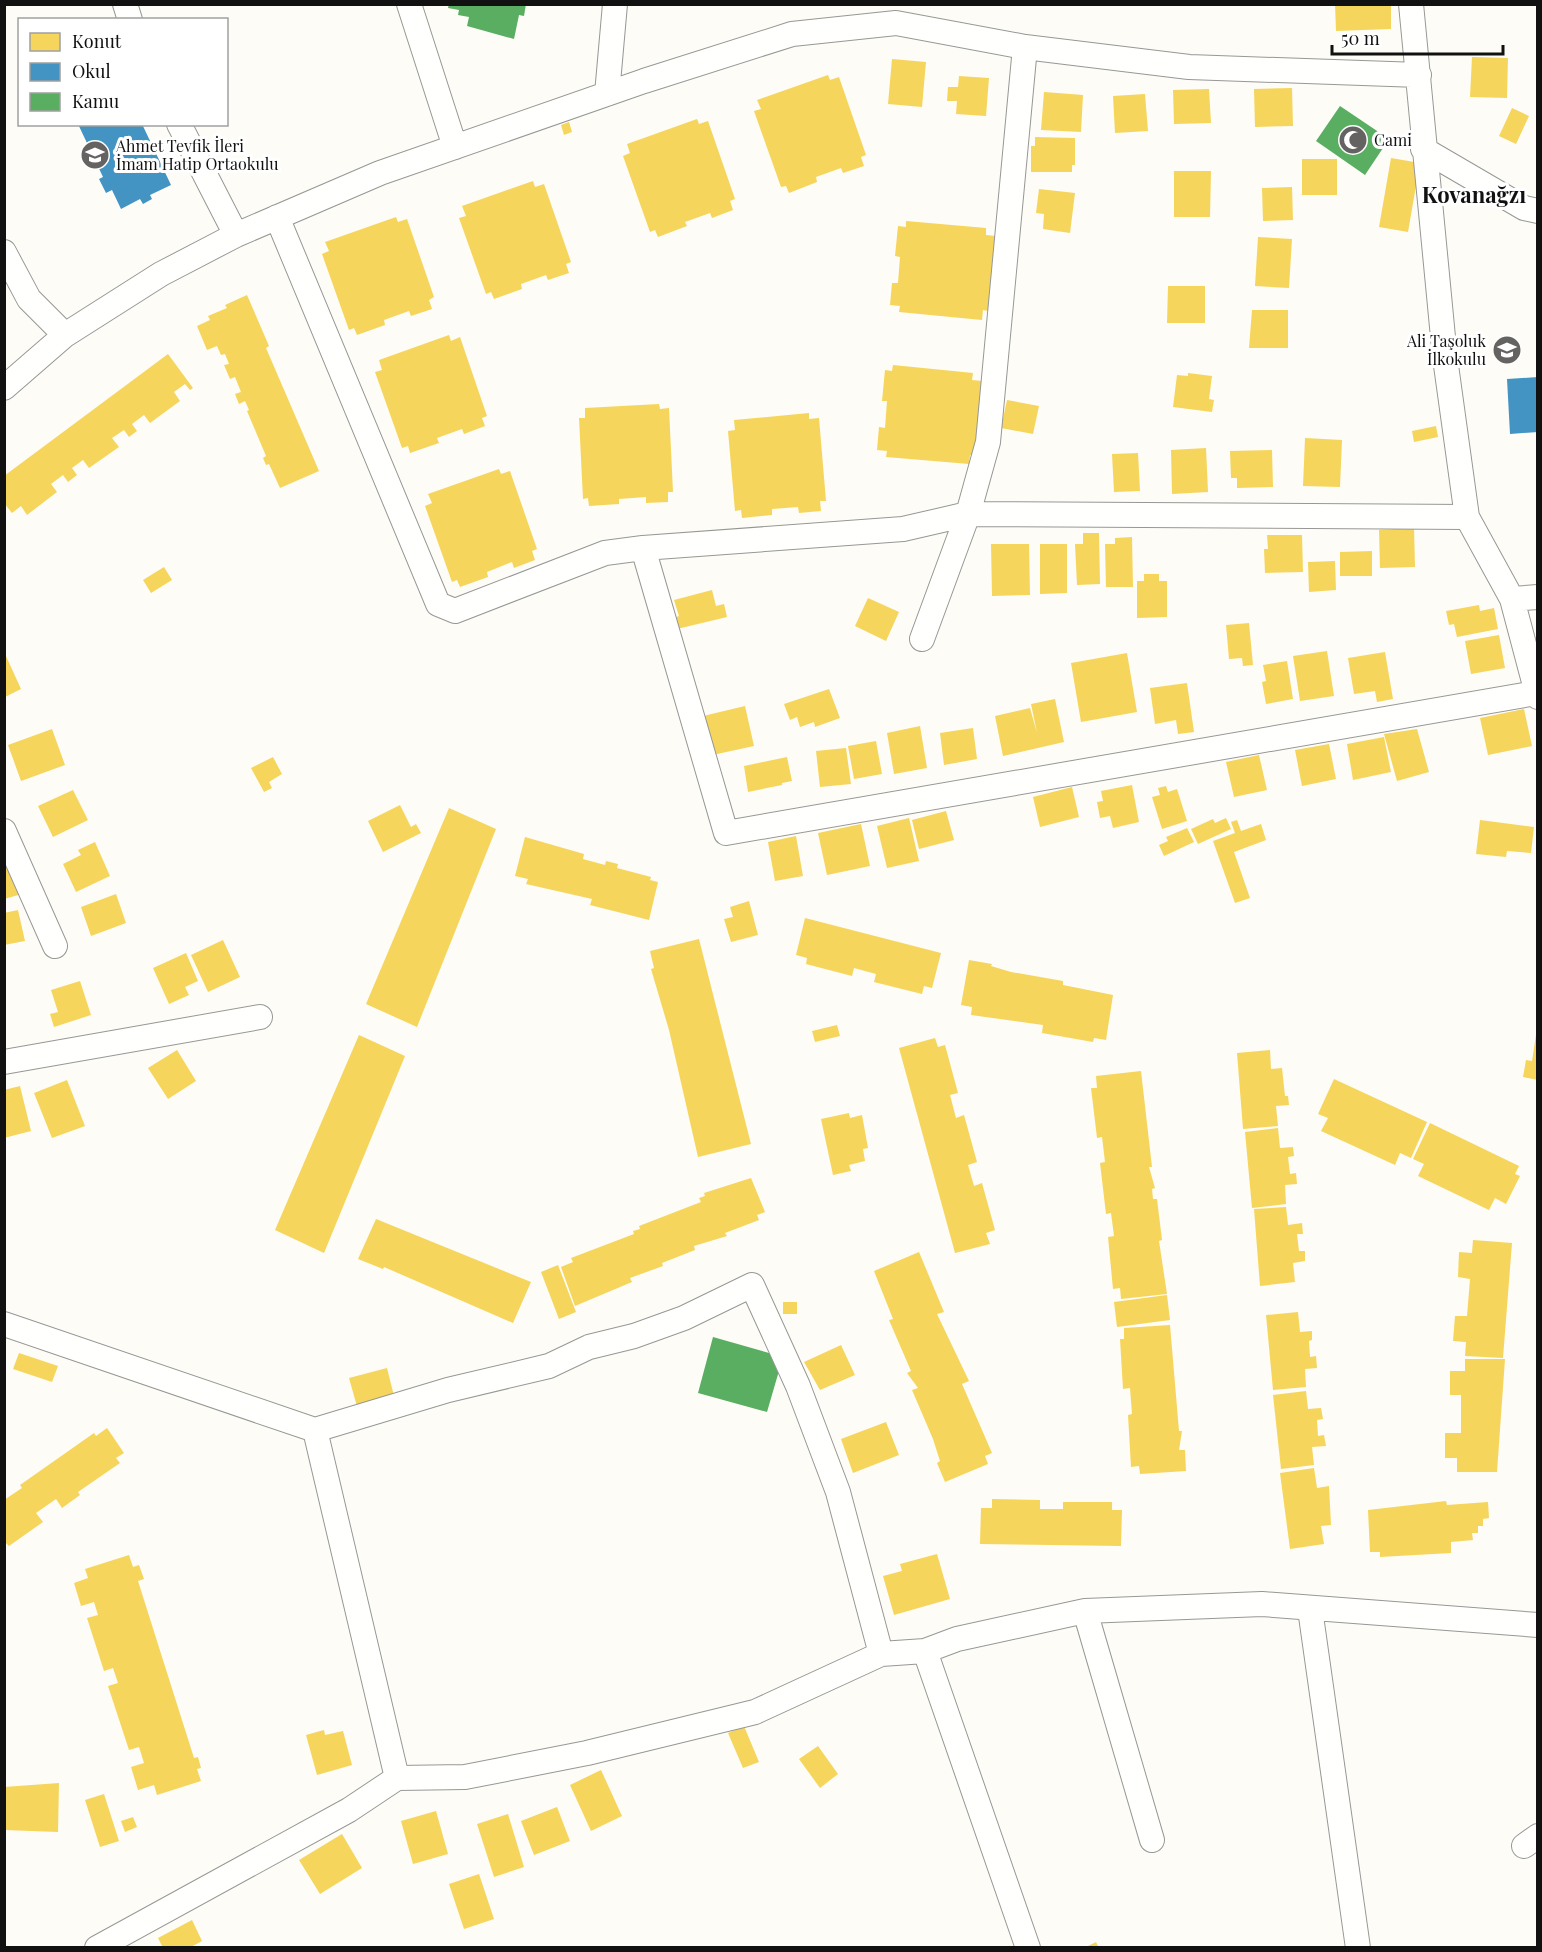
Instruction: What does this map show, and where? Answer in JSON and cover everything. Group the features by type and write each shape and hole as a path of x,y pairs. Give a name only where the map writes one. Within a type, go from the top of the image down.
{"street":[{"path":"409,4 455,147"},
{"path":"607,94 615,4"},
{"path":"643,548 726,833 1537,695 1512,599 1467,517 1445,358 1423,149 1419,75 1411,4"},
{"path":"4,388 65,335 161,274 236,235 380,173 607,94 792,34 896,22 1025,47 1189,67 1419,75"},
{"path":"922,639 968,514 988,441 1025,47"},
{"path":"180,126 236,235"},
{"path":"1423,149 1524,208 1538,211"},
{"path":"277,217 438,604 455,611 605,553 643,548 903,529 968,514 1467,517"},
{"path":"4,252 29,299 65,335"},
{"path":"1512,599 1538,597"},
{"path":"4,831 55,946"},
{"path":"4,1062 260,1017"},
{"path":"4,1324 315,1430 448,1390 549,1366 589,1347 634,1336 684,1318 752,1285 798,1386 837,1492 881,1654"},
{"path":"315,1430 397,1778"},
{"path":"97,1947 349,1810 397,1778 465,1777 588,1754 755,1712 881,1654 926,1651 957,1639 1085,1611 1262,1604 1538,1625"},
{"path":"1311,1609 1358,1947"},
{"path":"1085,1611 1152,1840"},
{"path":"926,1651 1028,1947"}],"building: Konut":[{"path":"1335,4 1391,4 1391,29 1336,31"},
{"path":"1472,57 1508,58 1507,98 1470,97"},
{"path":"892,59 926,62 922,107 888,104"},
{"path":"828,75 830,80 839,77 866,155 861,157 864,166 843,173 841,168 816,177 817,182 789,193 786,186 781,187 754,111 761,109 757,100"},
{"path":"959,76 989,78 986,116 956,114 957,101 947,101 948,87 958,87"},
{"path":"1292,88 1293,126 1255,127 1254,89"},
{"path":"1209,89 1211,123 1174,124 1173,90"},
{"path":"1044,92 1083,95 1081,132 1041,130"},
{"path":"1145,94 1148,131 1115,133 1113,96"},
{"path":"1512,108 1529,116 1516,144 1499,136"},
{"path":"697,119 699,124 708,121 735,199 730,201 733,210 712,218 710,213 685,222 687,226 658,237 655,230 650,232 623,156 630,153 627,144"},
{"path":"569,122 572,132 564,135 561,125"},
{"path":"1035,137 1075,138 1075,165 1072,165 1072,172 1031,172 1031,146 1035,146"},
{"path":"1391,158 1420,163 1408,232 1379,227"},
{"path":"1302,159 1337,159 1337,195 1302,195"},
{"path":"1174,171 1211,171 1210,217 1174,217"},
{"path":"533,181 535,187 544,184 571,262 566,264 569,273 548,280 546,275 521,284 522,289 494,299 491,292 486,294 459,218 466,216 462,206"},
{"path":"1292,187 1293,220 1263,221 1262,188"},
{"path":"1039,189 1075,193 1070,233 1043,229 1044,214 1036,213"},
{"path":"396,217 398,222 407,219 434,297 429,300 432,309 411,316 409,311 384,320 385,325 357,335 354,328 349,330 322,254 329,251 325,242"},
{"path":"906,221 986,228 986,235 996,236 988,311 983,310 982,320 899,312 900,306 890,305 892,283 898,283 900,257 895,256 898,226 906,227"},
{"path":"1258,237 1292,239 1289,288 1255,286"},
{"path":"1168,286 1205,286 1205,323 1167,323"},
{"path":"247,295 269,346 266,348 319,471 280,488 269,464 266,465 263,458 266,456 245,401 239,404 235,394 241,392 235,377 230,379 224,365 229,364 225,354 221,355 217,346 207,350 197,326 210,320 208,316 227,308 225,305"},
{"path":"1252,310 1288,310 1288,348 1249,348"},
{"path":"449,335 451,341 460,337 487,416 482,418 485,426 464,434 462,429 437,438 439,443 410,453 408,446 402,448 375,372 382,370 379,360"},
{"path":"168,354 193,388 190,390 185,384 174,392 180,401 150,423 144,415 132,424 137,431 129,437 124,430 112,438 119,447 89,468 83,460 72,468 77,475 68,482 63,475 51,484 57,492 27,515 21,506 12,513 4,503 4,476"},
{"path":"893,365 973,373 972,380 982,381 975,455 970,455 969,464 886,457 887,451 877,450 879,427 885,428 887,401 882,401 885,370 892,371"},
{"path":"1188,373 1212,376 1209,399 1214,400 1212,412 1173,407 1177,375 1188,376"},
{"path":"1007,400 1039,406 1033,434 1001,428"},
{"path":"659,404 660,409 669,408 673,492 668,492 668,502 646,503 646,497 619,499 619,504 589,506 588,498 583,499 579,418 585,418 585,408"},
{"path":"809,413 809,419 819,418 826,501 820,501 821,511 799,513 798,507 772,509 772,515 742,518 741,510 735,511 728,431 735,430 734,420"},
{"path":"1436,426 1438,437 1414,442 1412,431"},
{"path":"1305,438 1342,440 1340,487 1303,486"},
{"path":"1206,448 1208,492 1172,494 1171,450"},
{"path":"1272,450 1273,487 1237,488 1237,478 1231,478 1230,451"},
{"path":"1138,453 1140,491 1114,492 1112,454"},
{"path":"499,469 501,474 510,471 537,549 532,551 535,560 514,568 512,562 487,572 488,577 460,587 457,580 452,582 425,506 432,503 428,494"},
{"path":"1414,528 1415,567 1380,568 1379,530"},
{"path":"1083,533 1099,533 1100,584 1077,585 1075,544 1083,544"},
{"path":"1267,535 1302,535 1303,572 1265,573 1264,549 1268,549"},
{"path":"1132,537 1133,587 1106,587 1105,544 1115,544 1115,538"},
{"path":"991,544 1029,544 1030,595 992,596"},
{"path":"1040,544 1067,544 1067,593 1040,594"},
{"path":"1372,551 1372,576 1340,576 1340,552"},
{"path":"1335,561 1336,590 1309,592 1308,562"},
{"path":"164,567 172,580 151,593 143,580"},
{"path":"1144,574 1159,574 1159,581 1167,581 1167,617 1137,618 1137,581 1144,581"},
{"path":"712,590 716,606 724,604 727,617 677,629 674,618 679,616 674,600"},
{"path":"868,598 899,612 886,641 855,626"},
{"path":"1479,605 1480,611 1494,608 1498,629 1457,637 1454,624 1449,625 1446,611"},
{"path":"1249,623 1253,665 1243,666 1242,658 1229,659 1226,625"},
{"path":"1499,635 1505,668 1471,674 1465,641"},
{"path":"1327,651 1334,696 1300,701 1293,656"},
{"path":"1385,652 1393,699 1377,702 1375,691 1354,694 1348,658"},
{"path":"1127,653 1137,712 1081,722 1071,663"},
{"path":"5,657 21,689 5,697"},
{"path":"1287,661 1293,699 1266,704 1262,682 1266,681 1263,665"},
{"path":"1187,683 1194,732 1178,734 1176,720 1155,724 1150,688"},
{"path":"829,689 840,718 815,727 814,722 800,727 797,717 790,720 784,704"},
{"path":"1055,699 1064,742 1003,756 995,716 1030,708 1037,733 1031,704"},
{"path":"745,706 754,746 708,756 699,717"},
{"path":"1524,709 1532,746 1488,755 1480,718"},
{"path":"920,726 927,768 894,774 887,733"},
{"path":"973,728 977,759 944,765 940,733"},
{"path":"52,729 65,765 21,781 8,745"},
{"path":"1417,729 1429,772 1397,781 1384,734"},
{"path":"1384,737 1391,772 1353,780 1347,744"},
{"path":"876,741 882,774 854,779 848,746"},
{"path":"1329,744 1336,779 1302,786 1295,750"},
{"path":"846,748 851,784 820,787 816,751"},
{"path":"1259,755 1267,790 1234,797 1226,762"},
{"path":"273,757 282,774 269,782 272,788 264,792 251,768"},
{"path":"787,757 792,781 748,792 744,766"},
{"path":"1132,785 1139,822 1113,828 1110,816 1100,818 1097,802 1103,801 1101,791"},
{"path":"1166,786 1168,792 1177,789 1187,821 1162,829 1152,797 1160,795 1158,788"},
{"path":"1072,787 1079,817 1040,827 1033,797"},
{"path":"73,790 88,820 53,837 38,806"},
{"path":"400,805 411,827 416,824 421,833 383,852 368,821"},
{"path":"449,808 496,829 417,1027 366,1004"},
{"path":"946,811 954,840 919,849 912,820"},
{"path":"909,818 919,861 887,868 877,826"},
{"path":"1226,818 1231,829 1198,844 1191,829 1213,819 1215,823"},
{"path":"1237,820 1241,831 1261,824 1266,840 1234,852 1250,898 1235,903 1213,841 1235,833 1231,822"},
{"path":"1480,820 1534,827 1531,853 1507,851 1506,857 1476,854"},
{"path":"861,824 870,866 827,875 818,833"},
{"path":"1187,828 1194,842 1164,856 1159,845 1168,841 1166,837"},
{"path":"796,836 803,876 775,881 768,842"},
{"path":"525,837 584,854 583,859 605,865 606,861 618,864 617,868 651,877 650,880 658,882 649,920 590,905 592,899 526,884 528,879 515,876"},
{"path":"95,842 110,876 76,892 63,864 81,855 78,850"},
{"path":"8,863 14,885 19,884 22,894 4,899 4,864"},
{"path":"116,894 126,923 91,936 81,907"},
{"path":"749,901 758,935 731,942 724,919 733,917 730,907"},
{"path":"18,910 25,941 4,945 4,913"},
{"path":"805,918 941,953 932,988 924,986 922,994 874,982 876,974 854,968 852,976 806,964 807,958 796,955"},
{"path":"699,939 751,1144 698,1157 669,1030 651,969 654,968 650,951"},
{"path":"223,940 240,977 208,992 191,955"},
{"path":"186,953 198,981 185,987 189,995 169,1004 153,968"},
{"path":"969,960 992,964 991,966 1011,972 1063,981 1063,985 1113,995 1106,1040 1094,1038 1093,1042 1042,1033 1043,1025 971,1015 972,1007 961,1005"},
{"path":"80,981 91,1015 54,1027 50,1014 58,1012 51,990"},
{"path":"837,1025 840,1036 815,1042 812,1031"},
{"path":"359,1035 405,1056 324,1253 275,1230"},
{"path":"1536,1035 1538,1035 1538,1080 1523,1077 1526,1060 1532,1061"},
{"path":"935,1038 938,1047 945,1045 958,1093 950,1095 956,1118 964,1115 977,1162 968,1165 974,1186 982,1183 995,1230 986,1233 990,1244 955,1253 899,1048"},
{"path":"177,1050 196,1081 168,1099 148,1068"},
{"path":"1270,1050 1271,1069 1282,1068 1285,1096 1288,1096 1289,1105 1276,1106 1278,1126 1243,1129 1237,1053"},
{"path":"1141,1071 1152,1167 1149,1167 1155,1188 1152,1189 1153,1199 1157,1199 1162,1240 1159,1241 1167,1294 1121,1299 1120,1288 1113,1289 1108,1237 1114,1236 1111,1213 1106,1214 1100,1163 1105,1162 1102,1137 1097,1138 1091,1088 1097,1088 1096,1076"},
{"path":"1334,1079 1427,1122 1411,1158 1400,1153 1395,1165 1321,1131 1328,1118 1318,1114"},
{"path":"67,1080 85,1126 52,1138 34,1093"},
{"path":"20,1086 31,1131 4,1138 4,1090"},
{"path":"849,1113 850,1118 862,1115 868,1148 863,1149 865,1161 849,1165 851,1171 833,1175 821,1119"},
{"path":"1430,1123 1519,1166 1515,1174 1520,1176 1506,1204 1495,1198 1489,1210 1418,1176 1424,1164 1413,1159"},
{"path":"1278,1128 1280,1148 1293,1147 1294,1156 1288,1157 1290,1174 1296,1173 1297,1184 1285,1185 1286,1204 1252,1208 1245,1132"},
{"path":"751,1178 765,1212 757,1215 759,1220 725,1233 727,1236 694,1246 695,1250 662,1263 663,1266 630,1278 632,1282 575,1306 561,1267 573,1262 571,1258 634,1234 633,1231 640,1229 639,1226 701,1202 699,1198 705,1196 704,1193"},
{"path":"1286,1207 1288,1225 1302,1223 1303,1234 1297,1234 1299,1251 1305,1251 1305,1261 1293,1263 1295,1282 1260,1286 1254,1209"},
{"path":"376,1219 531,1282 513,1323 384,1267 383,1269 358,1259"},
{"path":"1473,1240 1512,1243 1503,1358 1465,1356 1466,1342 1453,1341 1455,1316 1467,1316 1470,1279 1458,1277 1459,1252 1472,1253"},
{"path":"919,1252 944,1312 937,1314 969,1381 962,1384 992,1453 985,1456 988,1464 945,1482 937,1463 940,1461 933,1439 912,1390 918,1388 907,1373 911,1371 889,1320 893,1319 874,1271"},
{"path":"558,1265 576,1312 559,1319 541,1272"},
{"path":"1167,1295 1170,1320 1117,1327 1114,1302"},
{"path":"783,1302 797,1302 797,1314 783,1314"},
{"path":"1298,1312 1300,1332 1312,1331 1312,1340 1309,1341 1310,1357 1316,1356 1317,1368 1305,1369 1306,1387 1273,1390 1266,1315"},
{"path":"1170,1325 1179,1431 1182,1431 1179,1450 1185,1450 1186,1471 1140,1474 1139,1466 1131,1467 1128,1415 1132,1414 1130,1388 1123,1389 1120,1339 1124,1339 1124,1328"},
{"path":"841,1345 855,1375 820,1390 804,1362"},
{"path":"19,1353 58,1366 52,1382 13,1369"},
{"path":"1465,1359 1505,1359 1497,1472 1457,1472 1457,1458 1445,1458 1445,1433 1461,1433 1461,1395 1450,1395 1450,1371 1465,1371"},
{"path":"387,1368 395,1400 358,1410 349,1378"},
{"path":"1306,1391 1308,1409 1321,1408 1323,1419 1317,1420 1318,1436 1324,1435 1326,1446 1312,1447 1314,1465 1281,1469 1273,1395"},
{"path":"886,1422 899,1455 853,1473 841,1439"},
{"path":"107,1428 124,1453 116,1458 120,1463 78,1492 80,1495 62,1508 56,1499 36,1513 43,1522 9,1546 4,1541 4,1500 22,1488 20,1485 94,1433 96,1436"},
{"path":"1314,1468 1317,1488 1329,1486 1331,1525 1321,1526 1324,1544 1290,1549 1280,1473"},
{"path":"992,1499 1040,1500 1040,1509 1063,1509 1063,1502 1112,1502 1112,1510 1122,1510 1121,1546 980,1544 981,1508 992,1508"},
{"path":"1446,1501 1447,1505 1488,1502 1489,1518 1483,1519 1483,1526 1478,1526 1478,1533 1472,1533 1473,1540 1451,1542 1451,1553 1380,1557 1380,1552 1370,1552 1368,1510"},
{"path":"937,1554 950,1599 894,1615 883,1576 902,1571 900,1564"},
{"path":"129,1555 133,1567 139,1565 144,1579 138,1581 194,1758 198,1757 201,1768 197,1769 201,1781 157,1795 154,1785 138,1790 131,1767 144,1763 139,1747 129,1750 108,1686 118,1683 113,1668 104,1671 87,1618 98,1615 94,1602 81,1606 74,1583 88,1578 85,1569"},
{"path":"744,1726 759,1762 743,1768 728,1733"},
{"path":"324,1730 325,1735 343,1731 352,1765 317,1775 306,1735"},
{"path":"818,1746 838,1774 820,1788 799,1759"},
{"path":"601,1770 622,1816 591,1831 570,1785"},
{"path":"59,1783 58,1832 4,1830 4,1787"},
{"path":"104,1794 119,1841 100,1847 85,1800"},
{"path":"557,1807 570,1841 534,1855 521,1821"},
{"path":"436,1811 448,1854 413,1864 401,1821"},
{"path":"508,1814 524,1867 494,1877 477,1824"},
{"path":"133,1817 137,1827 125,1832 121,1821"},
{"path":"342,1834 362,1868 320,1894 299,1860"},
{"path":"479,1874 494,1919 464,1929 449,1884"},
{"path":"192,1920 202,1941 189,1948 163,1948 158,1938"},
{"path":"1096,1942 1099,1948 1084,1948"}],"building: Okul":[{"path":"79,126 143,126 171,185 150,195 152,199 143,204 140,199 121,209 112,190 106,193 99,179 103,177"},
{"path":"1538,377 1538,432 1510,434 1507,379"}],"building: Kamu":[{"path":"449,4 526,4 524,16 519,15 514,39 467,26 469,17 458,15 459,10 448,8"},
{"name":"Cami","path":"1340,106 1389,139 1365,175 1316,141"},
{"path":"713,1337 783,1357 767,1412 698,1393"}],"place":[{"name":"Cami","path":"1353,140"},
{"name":"Ahmet Tevfik İleri İmam Hatip Ortaokulu","path":"95,155"},
{"name":"Ali Taşoluk İlkokulu","path":"1507,350"}],"district":[{"name":"Kovanağzı","path":"1474,195"}]}
